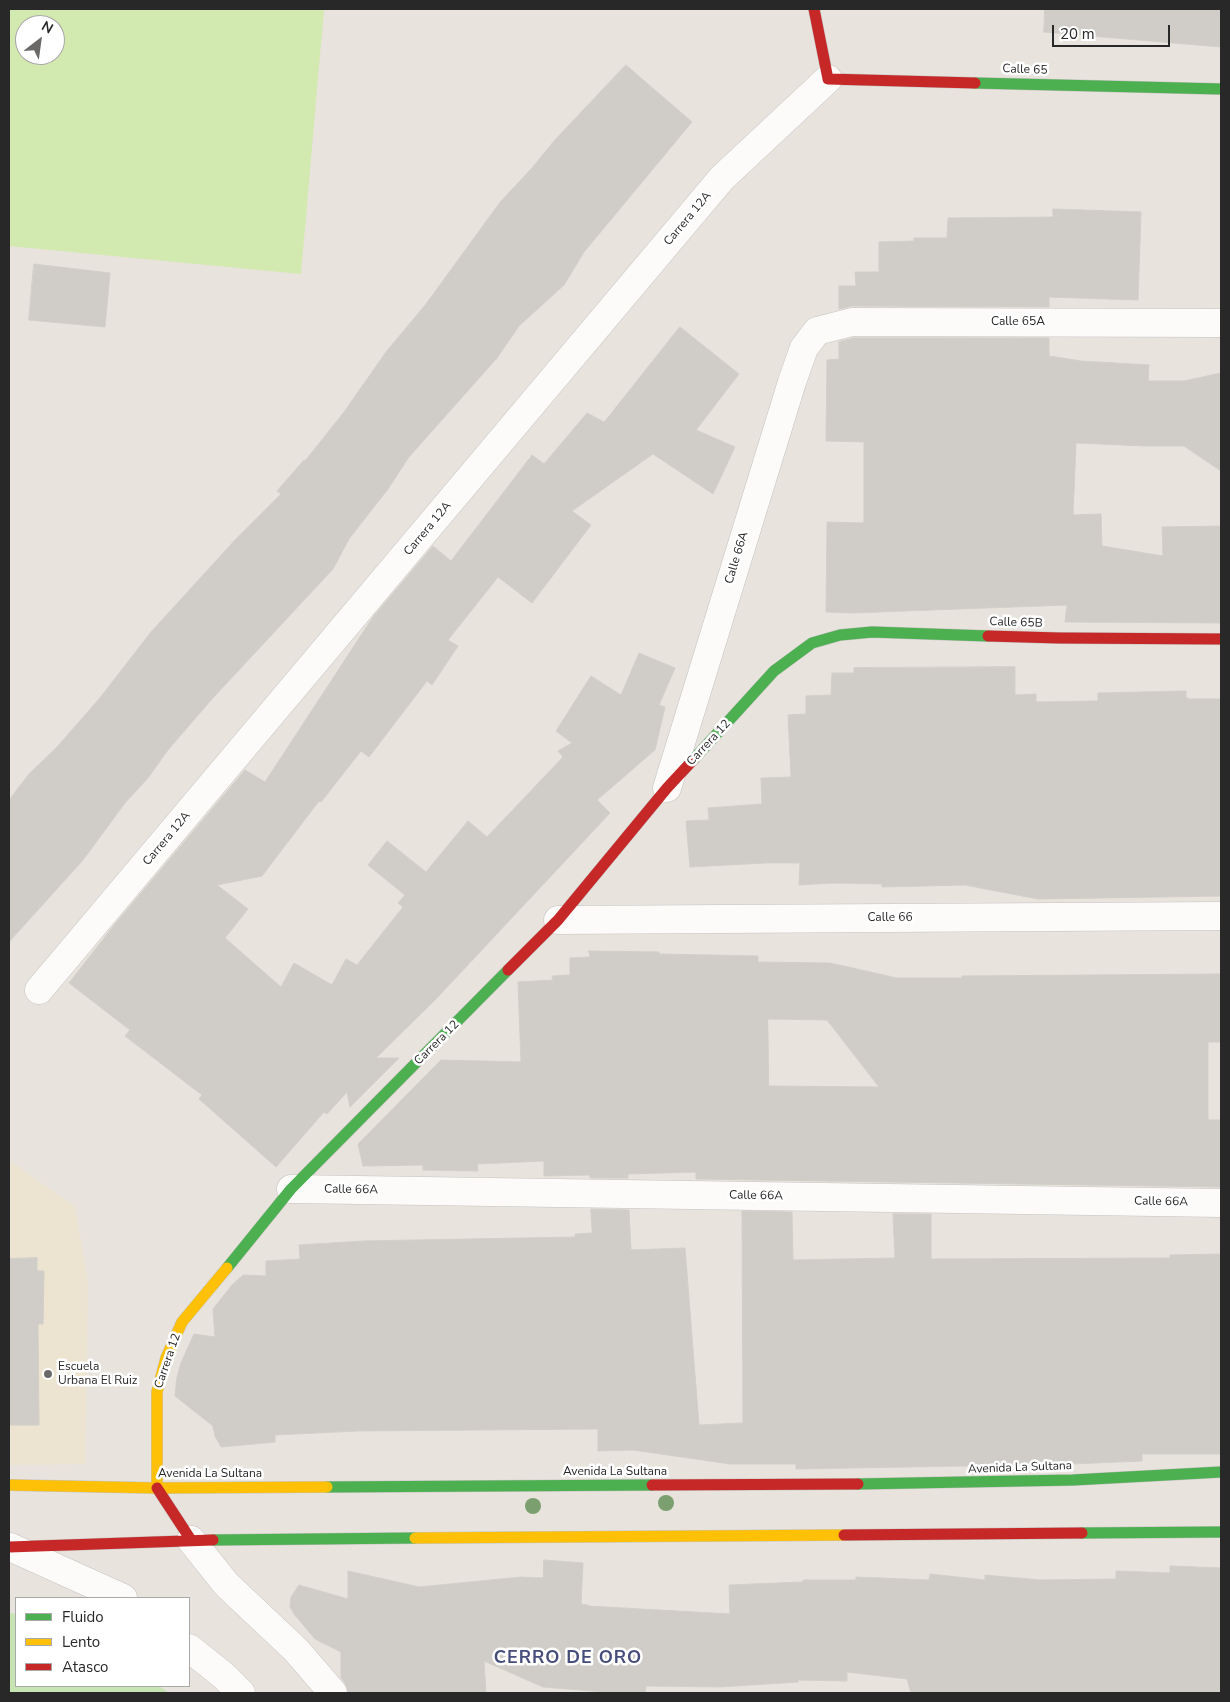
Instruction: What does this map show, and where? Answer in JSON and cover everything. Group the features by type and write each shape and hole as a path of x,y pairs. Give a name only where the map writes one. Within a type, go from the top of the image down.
{"street":[{"path":"814,9 828,79"},
{"name":"Calle 65","path":"828,79 1221,89"},
{"name":"Carrera 12A","path":"39,990 722,178 828,79"},
{"name":"Calle 65A","path":"817,331 852,322 1221,323"},
{"name":"Calle 66A","path":"667,788 792,382 804,348 817,331"},
{"name":"Calle 65B","path":"812,643 840,635 872,632 1059,638 1221,639"},
{"name":"Carrera 12","path":"157,1488 157,1392 166,1358 182,1322 291,1189 558,920 667,788 774,671 812,643"},
{"name":"Calle 66","path":"558,920 1221,916"},
{"name":"Calle 66A","path":"291,1189 1221,1203"},
{"name":"Avenida La Sultana","path":"9,1485 157,1488 967,1483 1221,1472"},
{"path":"157,1488 191,1540 226,1584 296,1650 332,1693"},
{"path":"10,1547 191,1540 1221,1532"},
{"path":"10,1547 121,1597"},
{"path":"190,1649 224,1676 241,1693"}],"shaded area":[{"name":"Escuela Urbana El Ruiz","path":"9,1160 75,1207 88,1283 85,1464 9,1465"}],"green space":[{"path":"9,9 324,9 301,274 9,246"},
{"path":"9,1613 15,1614 15,1687 160,1687 169,1693 9,1693"}],"building":[{"path":"1045,9 1221,9 1221,47 1044,32"},
{"path":"626,65 692,122 584,252 564,285 519,326 497,358 409,457 388,489 349,539 333,569 212,699 168,750 148,778 125,803 83,860 9,942 9,800 29,774 57,747 99,699 151,632 235,540 281,494 277,491 305,461 344,412 386,352 426,304 501,201 554,141"},
{"path":"1053,209 1141,212 1138,300 1049,297 1049,307 852,306 839,309 839,286 856,286 855,272 879,272 879,242 914,241 914,238 947,238 948,218 1053,217"},
{"path":"34,264 110,273 105,327 29,320"},
{"path":"680,327 739,374 696,430 735,447 713,494 653,454 572,511 591,525 532,603 498,577 448,640 458,646 432,685 427,681 369,757 361,751 321,802 319,801 262,876 217,885 248,909 225,938 281,987 294,963 332,985 346,959 357,965 403,907 398,903 405,895 368,865 387,841 426,872 468,821 487,837 563,757 558,751 572,743 556,731 591,676 621,695 639,653 675,668 659,705 665,707 655,750 597,800 610,813 436,999 376,1058 399,1058 350,1107 347,1092 327,1114 324,1112 276,1167 199,1099 202,1095 125,1036 130,1030 69,983 115,924 245,770 265,782 373,617 433,546 451,561 532,455 544,464 587,413 604,422"},
{"path":"854,338 1049,338 1049,356 1081,361 1149,365 1148,381 1184,381 1221,373 1221,471 1184,446 1076,443 1073,515 1101,514 1102,546 1163,556 1162,527 1221,526 1221,623 1065,622 1067,605 851,613 826,612 827,522 864,523 864,442 826,441 827,360 839,359 839,342"},
{"path":"1015,667 1015,695 1036,694 1036,702 1098,701 1098,693 1186,691 1186,698 1188,699 1221,699 1221,896 1038,899 965,885 882,887 882,884 833,883 799,885 800,863 690,867 686,821 709,820 708,808 762,804 761,778 791,777 788,715 806,714 806,696 831,695 832,673 854,673 854,668"},
{"path":"589,951 758,956 758,962 830,963 897,978 1221,974 1221,1042 1208,1042 1208,1120 1221,1120 1221,1187 696,1179 696,1172 628,1174 628,1178 590,1178 590,1175 544,1176 544,1161 477,1164 478,1171 423,1170 423,1165 363,1166 358,1144 441,1060 521,1062 518,982 553,980 552,976 570,975 570,958 590,957","holes":["768,1019 827,1020 879,1087 769,1086"]},
{"path":"591,1209 629,1210 631,1250 685,1248 699,1425 743,1423 742,1211 792,1212 793,1260 895,1258 893,1214 931,1214 931,1259 1170,1258 1170,1255 1221,1254 1221,1454 1142,1454 1142,1461 1072,1464 796,1469 796,1464 730,1464 633,1450 598,1451 598,1429 357,1431 275,1435 275,1442 221,1447 215,1436 213,1426 175,1396 181,1363 194,1334 215,1337 213,1309 232,1285 243,1275 266,1276 266,1261 300,1259 299,1245 363,1241 575,1237 575,1234 592,1233"},
{"path":"37,1258 37,1271 44,1271 43,1324 38,1324 39,1425 9,1425 9,1259"},
{"path":"544,1560 583,1563 581,1604 588,1606 730,1614 729,1585 803,1582 803,1580 856,1580 856,1577 929,1580 930,1574 985,1580 985,1575 1040,1580 1116,1579 1116,1571 1170,1573 1170,1566 1221,1568 1221,1693 911,1693 907,1679 847,1672 847,1681 798,1680 798,1682 719,1687 646,1686 645,1693 616,1693 543,1687 484,1661 486,1693 348,1693 345,1683 341,1678 341,1652 315,1639 290,1607 291,1597 299,1585 348,1599 348,1571 419,1587 521,1577 543,1578"}],"traffic: fast":[{"path":"975,83 1221,89"},
{"path":"693,760 774,671 812,643 840,635 872,632 988,636"},
{"path":"227,1268 291,1189 508,970"},
{"path":"858,1484 1073,1480 1221,1472"},
{"path":"327,1487 652,1485"},
{"path":"1082,1533 1221,1532"},
{"path":"213,1540 415,1538"}],"traffic: slow":[{"path":"157,1488 157,1392 166,1358 182,1322 227,1268"},
{"path":"9,1485 157,1488 327,1487"},
{"path":"415,1538 844,1535"}],"traffic: jam":[{"path":"814,9 828,79 975,83"},
{"path":"988,636 1221,639"},
{"path":"508,970 558,920 667,788 693,760"},
{"path":"652,1485 858,1484"},
{"path":"157,1488 191,1540"},
{"path":"844,1535 1082,1533"},
{"path":"9,1547 213,1540"}],"place":[{"name":"Escuela Urbana El Ruiz","path":"48,1374"}],"district":[{"name":"CERRO DE ORO","path":"568,1659"}]}
